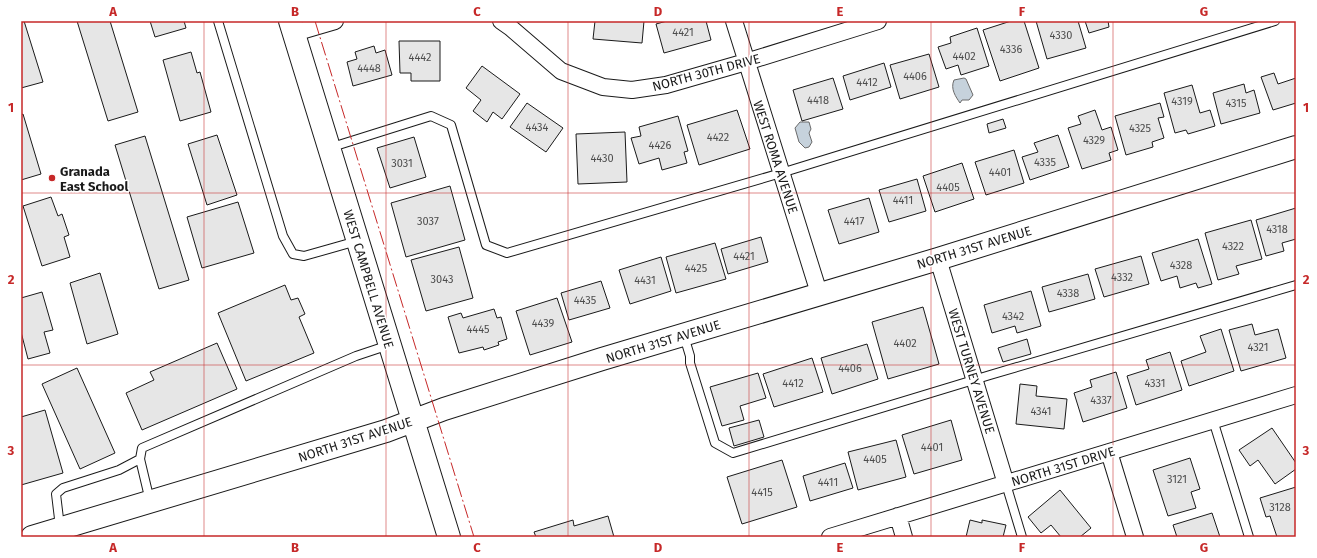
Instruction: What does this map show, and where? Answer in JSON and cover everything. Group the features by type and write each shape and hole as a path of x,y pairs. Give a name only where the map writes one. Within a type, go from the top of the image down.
{"street":[{"path":"292,27 335,21"},
{"name":"NORTH 30TH DRIVE","path":"501,21 561,71 603,87 632,90 666,85 878,21"},
{"name":"WEST ROMA AVENUE","path":"734,21 819,293"},
{"name":"WEST CAMPBELL AVENUE","path":"292,27 449,537"},
{"name":"NORTH 31ST AVENUE","path":"32,537 386,431 444,408 819,293 938,259 1296,147"},
{"name":"WEST TURNEY AVENUE","path":"938,259 1006,484"},
{"name":"NORTH 31ST DRIVE","path":"830,537 1296,395"},
{"path":"1109,452 1135,537"},
{"path":"898,516 904,537"}],"lane":[{"path":"218,21 283,236 293,254 304,256 357,241"},
{"path":"328,148 431,116 451,125 486,244 507,253 781,173 1275,21"},
{"path":"684,335 690,356 690,362 715,443 733,454 975,380 1296,285"},
{"path":"150,502 140,459 142,448 356,356 389,345"},
{"path":"1213,420 1249,537"},
{"path":"60,528 56,494 63,488 119,470 140,459"},
{"path":"1006,484 1022,537"}],"shaded area":[{"path":"966,79 973,95 969,100 962,100 960,103 954,93 953,83 954,80"},
{"path":"800,122 809,122 811,129 809,133 812,142 809,147 805,148 799,142 795,128"}],"building":[{"path":"21,21 24,21 43,82 21,88"},
{"path":"77,21 110,21 138,112 108,121"},
{"path":"150,21 184,21 186,28 155,37"},
{"path":"595,21 644,21 642,43 593,39"},
{"path":"667,21 706,21 711,40 664,53 656,24"},
{"path":"1011,21 1024,21 1039,68 1000,81 983,30"},
{"path":"1036,21 1078,21 1086,48 1047,59"},
{"path":"1085,21 1108,21 1109,27 1089,33"},
{"path":"977,28 989,66 961,75 958,65 946,69 938,47 951,43 950,37"},
{"path":"399,41 440,41 440,81 411,81 411,73 400,73"},
{"path":"374,46 376,53 385,50 392,75 353,86 347,62 357,59 355,52"},
{"path":"191,52 197,73 200,72 211,112 180,121 163,60"},
{"path":"929,54 939,87 900,99 890,65"},
{"path":"884,63 891,87 850,100 843,76"},
{"path":"482,66 520,94 502,119 493,112 487,122 473,111 481,100 466,88"},
{"path":"1274,73 1278,84 1296,78 1296,103 1273,110 1261,77"},
{"path":"833,78 843,109 802,121 793,90"},
{"path":"1244,84 1246,93 1254,90 1260,113 1221,124 1213,93"},
{"path":"1192,85 1200,113 1210,110 1215,126 1188,134 1186,130 1175,133 1164,93"},
{"path":"527,103 563,128 546,152 510,127"},
{"path":"1160,103 1164,117 1158,118 1164,138 1152,142 1153,147 1126,155 1115,116"},
{"path":"737,110 750,149 699,165 687,125"},
{"path":"1095,110 1102,130 1111,127 1118,150 1109,153 1111,160 1082,169 1068,128 1081,124 1078,116"},
{"path":"23,114 41,174 21,180 21,115"},
{"path":"678,116 688,151 684,152 687,163 662,170 659,158 639,164 631,138 641,136 639,127"},
{"path":"1003,119 1006,128 989,133 987,124"},
{"path":"625,132 627,182 578,184 576,134"},
{"path":"217,135 237,195 207,205 188,144"},
{"path":"1058,135 1069,167 1030,180 1022,157 1038,152 1034,143"},
{"path":"145,136 189,280 159,289 115,145"},
{"path":"414,137 426,177 390,188 377,148"},
{"path":"1014,150 1024,183 986,195 975,162"},
{"path":"962,163 974,199 935,212 923,176"},
{"path":"917,179 926,211 889,222 879,190"},
{"path":"450,186 465,240 406,257 391,203"},
{"path":"51,197 58,216 62,214 69,235 64,237 70,257 42,266 23,206"},
{"path":"869,198 879,232 839,244 828,210"},
{"path":"238,202 254,253 202,268 187,217"},
{"path":"1296,208 1296,239 1282,243 1284,251 1266,256 1256,220"},
{"path":"1251,220 1262,259 1236,266 1239,274 1218,280 1205,233"},
{"path":"761,237 768,262 728,274 721,249"},
{"path":"1198,239 1212,284 1198,288 1196,283 1180,288 1177,276 1161,281 1152,253"},
{"path":"715,243 726,279 676,293 666,257"},
{"path":"459,247 473,298 426,311 411,260"},
{"path":"1141,256 1149,284 1104,297 1095,269"},
{"path":"661,257 671,291 630,304 619,270"},
{"path":"100,273 118,334 87,344 70,283"},
{"path":"1088,274 1095,299 1049,312 1042,287"},
{"path":"601,281 610,308 569,320 561,293"},
{"path":"285,285 291,300 298,298 305,314 299,317 314,353 246,381 218,313"},
{"path":"1031,291 1041,326 1017,333 1015,326 992,333 984,305"},
{"path":"42,292 53,330 44,332 50,353 28,359 21,332 21,298"},
{"path":"557,298 572,342 530,355 516,311"},
{"path":"923,307 939,364 888,379 872,322"},
{"path":"494,309 497,318 501,317 507,339 498,342 499,345 484,350 483,347 459,353 448,317 461,313 463,318"},
{"path":"1252,324 1255,335 1278,329 1286,358 1241,371 1229,330"},
{"path":"1221,329 1234,371 1189,386 1181,361 1206,352 1200,336"},
{"path":"1027,339 1031,354 1003,362 998,348"},
{"path":"217,343 237,389 142,430 126,393 154,380 150,372"},
{"path":"867,344 878,379 832,394 821,358"},
{"path":"1170,352 1182,390 1136,405 1127,376 1149,369 1146,360"},
{"path":"812,358 823,392 774,407 763,374"},
{"path":"77,368 115,453 80,469 42,384"},
{"path":"1116,372 1127,408 1083,422 1074,393 1092,387 1090,380"},
{"path":"758,373 766,398 740,406 744,420 722,426 710,387"},
{"path":"1020,384 1037,386 1036,396 1067,399 1064,429 1016,424"},
{"path":"45,410 63,473 21,485 21,417"},
{"path":"759,420 764,437 734,446 729,428"},
{"path":"951,420 962,460 914,474 902,435"},
{"path":"1272,428 1296,463 1296,469 1275,484 1258,460 1250,466 1239,450"},
{"path":"896,440 906,477 858,490 848,452"},
{"path":"1190,458 1200,489 1191,492 1196,508 1168,516 1153,470"},
{"path":"782,460 797,507 742,524 727,477"},
{"path":"845,463 853,488 810,501 803,476"},
{"path":"1296,487 1296,537 1277,537 1270,516 1266,517 1260,498"},
{"path":"1060,490 1091,528 1080,537 1061,537 1051,525 1041,533 1028,517"},
{"path":"1212,513 1220,537 1177,537 1173,525"},
{"path":"608,516 614,537 536,537 534,532 573,520 574,526"},
{"path":"970,520 982,523 982,520 1006,525 1003,537 966,537"}],"power":[{"path":"315,21 474,537"}],"place":[{"name":"Granada East School","path":"52,178"}]}
